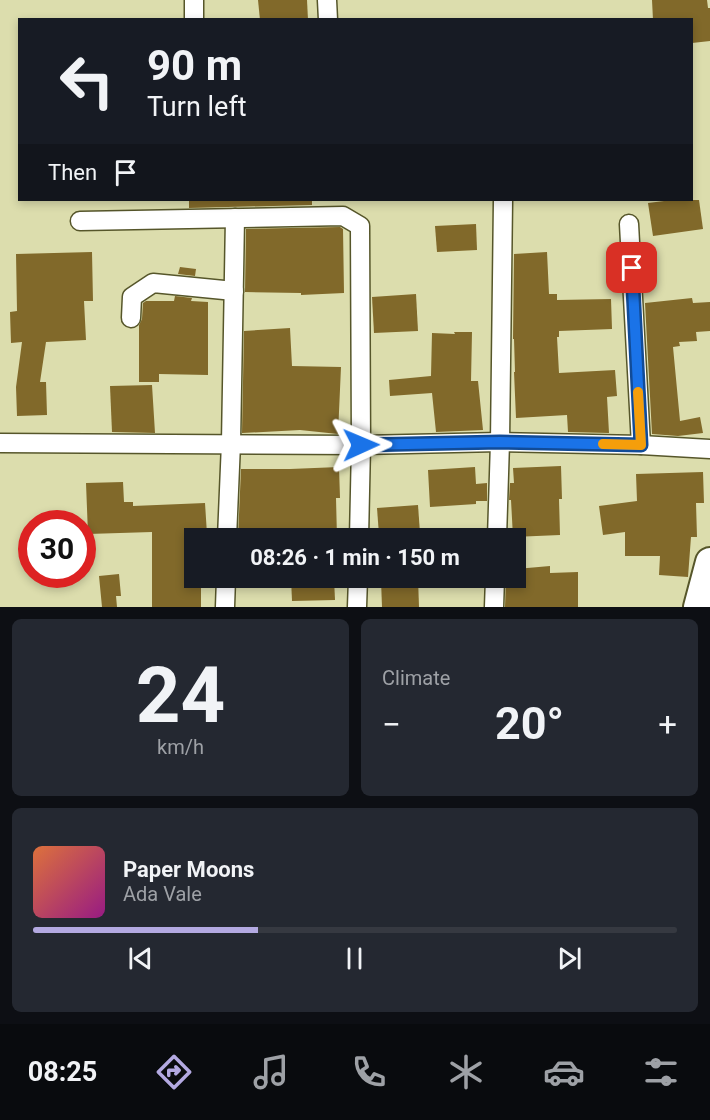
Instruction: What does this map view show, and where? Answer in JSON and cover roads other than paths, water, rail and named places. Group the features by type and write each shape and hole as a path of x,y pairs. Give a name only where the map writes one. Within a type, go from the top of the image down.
{"main road":[{"path":"698,607 710,562"}],"street":[{"path":"194,0 194,18"},
{"path":"327,0 328,18"},
{"path":"497,528 502,201"},
{"path":"80,221 343,216 360,226 359,528"},
{"path":"227,528 235,218"},
{"path":"629,224 641,445"},
{"path":"131,318 132,297 153,284 234,291"},
{"path":"0,442 361,445 500,442 710,449"},
{"path":"225,607 226,588"},
{"path":"357,607 358,588"},
{"path":"494,607 495,588"}]}
